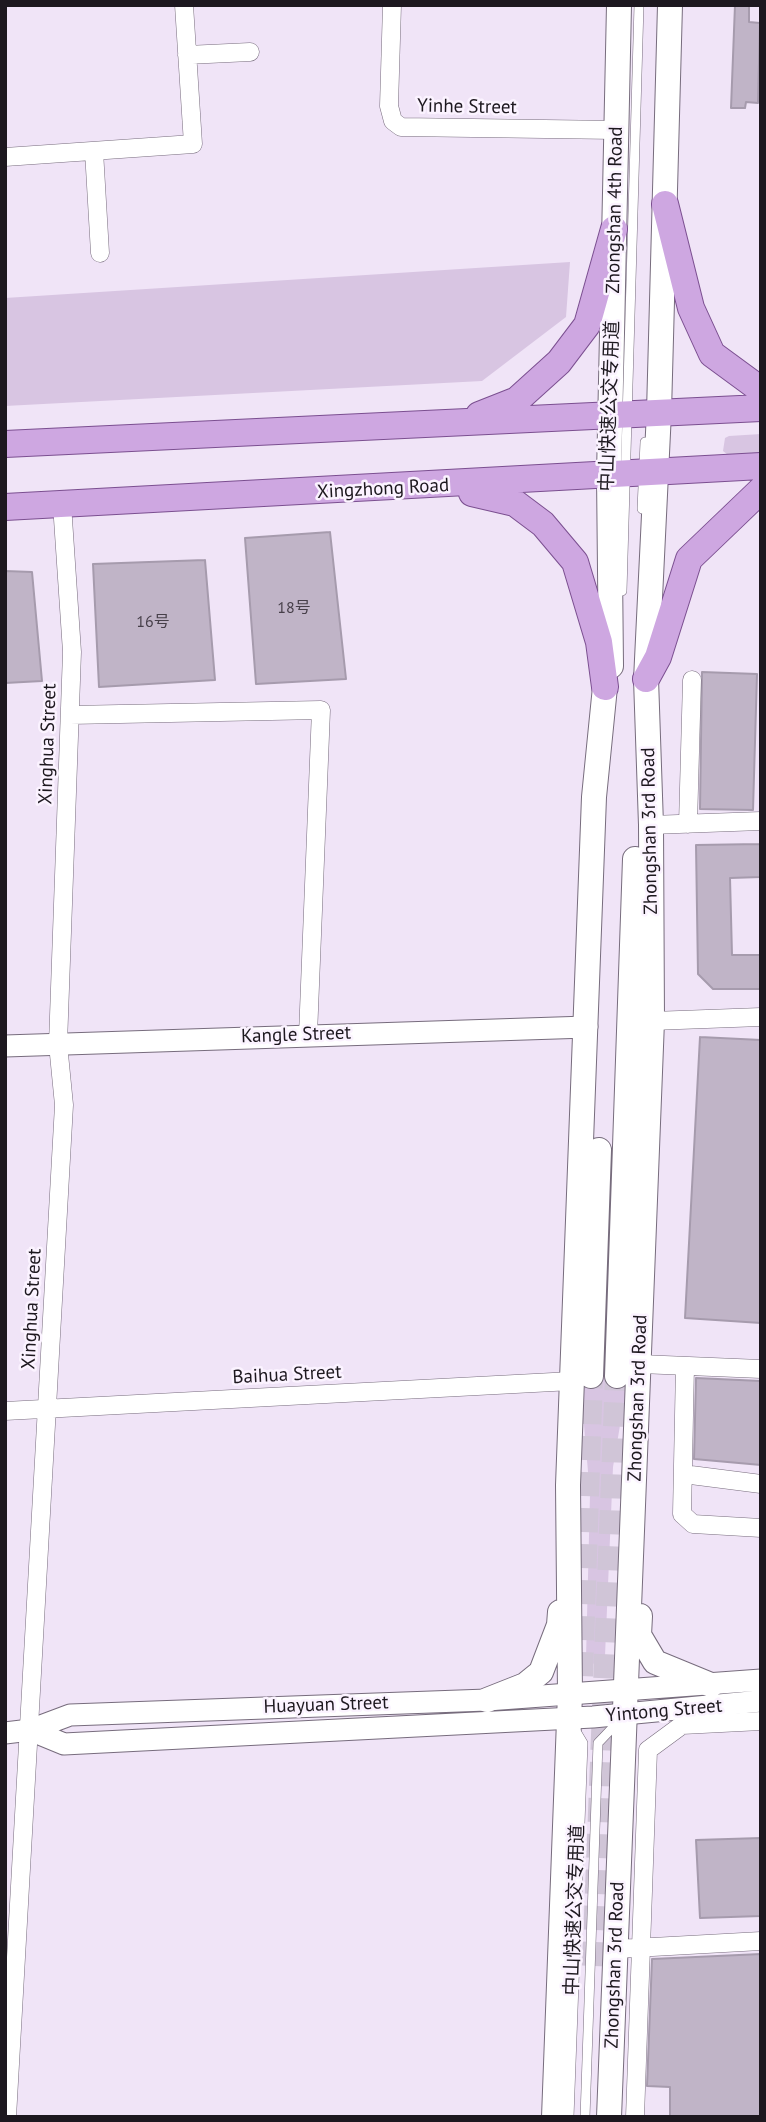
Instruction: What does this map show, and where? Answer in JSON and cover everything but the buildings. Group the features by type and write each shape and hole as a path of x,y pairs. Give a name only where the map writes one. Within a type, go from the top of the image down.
{"main road":[{"name":"Zhongshan 4th Road","path":"619,5 614,229 641,416"},
{"path":"633,473 664,204 670,5"},
{"path":"664,204 691,307 712,354 761,390"},
{"path":"460,422 517,400 559,362 587,325 614,229"},
{"path":"5,444 641,416 761,408"},
{"name":"Zhongshan 3rd Road","path":"581,1379 587,1027 596,754 609,683 641,416"},
{"name":"Xingzhong Road","path":"5,507 443,486 761,466"},
{"name":"Zhongshan 3rd Road","path":"609,2117 652,1021 651,825 633,473"},
{"path":"443,486 515,503 543,524 575,562 609,683"},
{"path":"641,668 658,657 689,559 761,490"},
{"name":"Zhongshan 3rd Road","path":"617,1376 641,668"},
{"name":"Zhongshan 3rd Road","path":"554,2117 569,1706 568,1485 581,1379 609,683"},
{"path":"486,1700 525,1685 541,1672 555,1637 559,1625 568,1485"},
{"path":"635,1488 643,1557 639,1635 655,1662 711,1685"}],"street":[{"path":"5,157 193,144 184,5"},
{"name":"Yinhe Street","path":"392,5 389,106 393,121 401,127 616,130"},
{"path":"187,55 250,52"},
{"path":"94,151 100,253"},
{"name":"Xinghua Street","path":"7,2117 64,1105 58,1044 72,652 62,504"},
{"path":"688,824 692,680"},
{"path":"70,715 321,710 308,1035"},
{"path":"651,825 761,821"},
{"path":"652,1021 761,1017"},
{"name":"Kangle Street","path":"5,1046 587,1027"},
{"path":"640,1364 761,1369"},
{"path":"685,1366 682,1514 693,1524 761,1528"},
{"name":"Baihua Street","path":"5,1411 581,1379"},
{"path":"683,1474 761,1483"},
{"name":"Huayuan Street","path":"30,1730 64,1744 569,1706 625,1689 761,1680"},
{"name":"Huayuan Street","path":"5,1733 30,1730 70,1715 486,1700 569,1706"},
{"name":"Yintong Street","path":"569,1706 624,1714 761,1701"},
{"path":"635,2117 648,1750 682,1725 761,1721"},
{"path":"616,1949 761,1941"},
{"path":"611,2077 636,2081"}],"lane":[{"name":"中山快速公交专用道","path":"639,5 641,416"},
{"name":"中山快速公交专用道","path":"633,473 641,526"},
{"name":"中山快速公交专用道","path":"622,606 633,473"},
{"path":"609,683 621,659 622,620"},
{"name":"中山快速公交专用道","path":"569,1706 583,1743 569,2117"},
{"name":"中山快速公交专用道","path":"586,2117 598,1743 624,1714"}],"shaded area":[{"path":"570,262 566,317 482,381 5,406 5,298"},
{"path":"761,434 761,455 728,455 723,451 725,438 729,436"},
{"path":"580,1378 628,1378 613,1467 605,1656 600,1663 594,1664 586,1658 590,1495"}],"tunnel":[{"path":"581,1676 591,1376"},
{"path":"594,1966 617,1376"}]}
